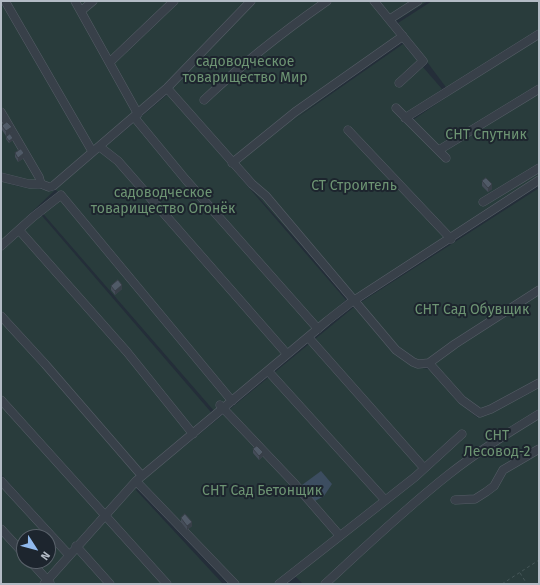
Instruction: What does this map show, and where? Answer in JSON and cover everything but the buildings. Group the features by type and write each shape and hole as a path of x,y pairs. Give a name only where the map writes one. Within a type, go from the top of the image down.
{"street":[{"path":"5,1 92,151"},
{"path":"75,1 89,28 110,62 136,116 186,180 318,329"},
{"path":"81,11 93,1"},
{"path":"110,62 174,1"},
{"path":"1,177 29,184 40,184 49,187 53,186 167,88 251,1"},
{"path":"204,100 226,79 293,25 327,1"},
{"path":"374,1 423,61 399,83"},
{"path":"390,19 418,1"},
{"path":"405,118 539,34"},
{"path":"232,162 295,112 402,36"},
{"path":"167,88 252,184 266,196 396,350 413,362 418,364 429,363 454,344 539,290"},
{"path":"439,150 539,89"},
{"path":"396,108 446,158"},
{"path":"1,112 39,177 40,184"},
{"path":"348,130 451,239"},
{"path":"100,147 118,161 288,354"},
{"path":"483,202 539,168"},
{"path":"37,569 48,583 76,546 139,478 193,434 222,407 232,401 308,337 354,301 451,239 539,180"},
{"path":"2,243 61,195 232,401"},
{"path":"19,230 127,352 193,434"},
{"path":"1,316 45,364 139,478 235,584"},
{"path":"308,337 424,468"},
{"path":"429,363 462,400 480,413 491,410 539,383"},
{"path":"268,371 385,500"},
{"path":"1,400 167,584"},
{"path":"222,407 293,482 340,536"},
{"path":"325,584 392,523 448,475 487,447 539,414"},
{"path":"279,584 385,500 462,434"},
{"path":"517,464 539,449"},
{"path":"456,500 474,499 486,492 494,486 503,470 539,449"},
{"path":"1,481 69,555"},
{"path":"1,529 16,545"},
{"path":"76,546 110,584"}],"path":[{"path":"502,584 539,560"},
{"path":"519,572 527,584"}],"green space":[{"path":"1,1 370,1 403,39 291,122 403,44 442,89 402,122 407,124 451,94 398,23 432,1 539,1 539,175 487,214 351,301 230,165 171,88 78,170 168,94 346,300 236,398 215,412 39,209 58,192 56,190 21,185 1,175"},
{"path":"375,1 428,1 394,22"},
{"path":"1,181 17,186 54,191 1,241"},
{"path":"539,188 539,584 303,584 293,574 282,584 229,584 138,487 136,490 223,584 50,584 119,504 69,549 56,535 56,529 51,529 1,474 1,243 37,210 216,418 180,450 354,307 388,347 411,365 431,370 457,401 478,418 477,409 428,360 415,361 399,352 358,304"},
{"path":"1,483 42,529 16,529 16,569 53,569 41,584 1,584"},
{"path":"56,544 65,554 56,565"}],"water":[{"path":"321,471 332,484 324,496 315,501 302,485"}],"park label":[{"name":"садоводческое товарищество Мир","path":"245,70"},
{"name":"СНТ Спутник","path":"486,135"},
{"name":"СТ Строитель","path":"354,186"},
{"name":"садоводческое товарищество Огонёк","path":"163,202"},
{"name":"СНТ Сад Обувщик","path":"472,310"},
{"name":"СНТ Лесовод-2","path":"497,444"},
{"name":"СНТ Сад Бетонщик","path":"262,491"}]}
